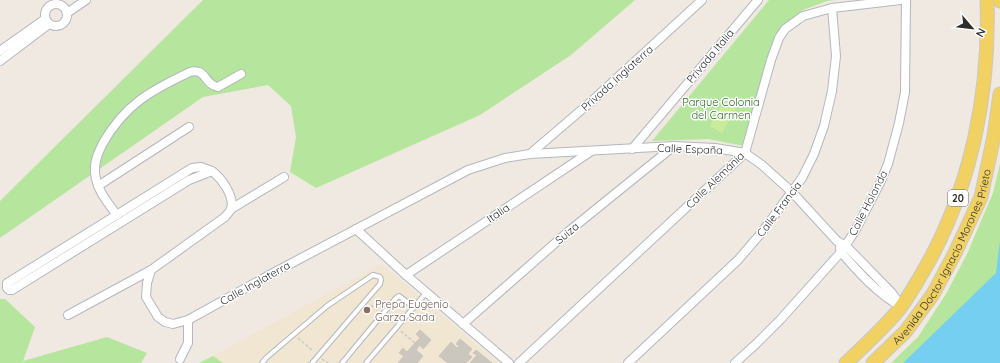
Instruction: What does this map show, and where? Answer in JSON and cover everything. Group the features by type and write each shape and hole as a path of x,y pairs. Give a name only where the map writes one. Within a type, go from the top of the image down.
{"main road":[{"name":"Avenida Doctor Ignacio Morones Prieto","path":"846,363 866,345 901,306 935,251 964,181 980,111 985,72 988,29 987,0"},
{"name":"Avenida Doctor Ignacio Morones Prieto","path":"874,363 906,331 924,307 933,294 955,253 981,197 994,136 1000,94"},
{"path":"906,331 901,306 924,307"}],"street":[{"path":"62,5 69,0"},
{"path":"67,12 86,0"},
{"name":"Privada Inglaterra","path":"530,154 593,100 702,0"},
{"name":"Privada Italia","path":"632,149 758,0"},
{"name":"Calle Alemánia","path":"518,363 745,153 770,60 779,38 786,29 803,16 832,8 901,0"},
{"name":"Calle Holanda","path":"735,363 780,320 843,249 855,231 880,183 888,164 899,123 905,92 906,0"},
{"path":"56,4 62,5 67,12 66,19 62,24 55,26 47,21 45,12 50,6 56,4"},
{"name":"Calle Francia","path":"628,363 738,260 762,232 802,178 814,154 824,126 832,91 836,56 832,8"},
{"path":"0,51 47,21"},
{"path":"0,61 47,21"},
{"path":"117,215 102,195 94,172 95,161 100,149 121,116 132,106 165,84 190,72 196,70 200,72 210,84 218,87 241,74"},
{"path":"98,186 189,127"},
{"name":"Calle España","path":"530,154 674,146 715,148 745,153 762,164 792,192 843,249 892,293 901,306"},
{"name":"Suiza","path":"463,324 569,231 674,146"},
{"name":"Italia","path":"406,275 591,151"},
{"name":"Calle Inglaterra","path":"151,270 147,283 146,297 158,317 165,322 173,324 188,320 272,273 468,170 505,158 530,154"},
{"path":"68,315 151,270 225,217 230,209 231,197 220,178 212,171 201,167 192,168 7,284 7,288 12,290 190,180 212,171"},
{"path":"230,209 284,177"},
{"path":"356,229 406,275 509,363"},
{"path":"180,359 188,343 188,320"}],"lane":[{"path":"262,363 327,306 373,275 380,277 380,284 312,363"},
{"path":"366,363 426,292"},
{"path":"342,363 396,298 399,296 402,297 414,307"}],"path":[{"path":"294,334 328,363"}],"shaded area":[{"name":"Prepa Eugenio Garza Sada","path":"382,264 498,363 223,363 213,356"}],"green space":[{"path":"203,0 635,0 571,55 480,115 316,188 290,172 296,137 291,106 268,85 203,97 0,238 0,201"},
{"name":"Parque Colonia del Carmen","path":"769,0 835,0 827,1 803,10 782,28 771,48 744,146 708,139 652,141"},
{"path":"725,99 737,106 722,133 710,126"},
{"path":"1000,164 1000,363 891,363 918,337 946,294 967,254 993,193"},
{"path":"0,299 5,299 35,327 23,361 107,337 147,353 141,363 0,363"},
{"path":"213,356 223,363 199,363"}],"water":[{"path":"1000,241 1000,363 903,363 996,273"}],"building":[{"path":"420,330 431,340 423,349 420,345 416,350 423,356 417,363 398,363 404,356 399,353 403,348 407,352 420,338 416,334"},
{"path":"460,339 472,349 468,354 472,357 466,363 448,363 439,356 451,342 457,348 459,346 456,344"},
{"path":"476,350 492,363 470,363 477,355 473,353"}],"place":[{"name":"Prepa Eugenio Garza Sada","path":"367,310"}]}
